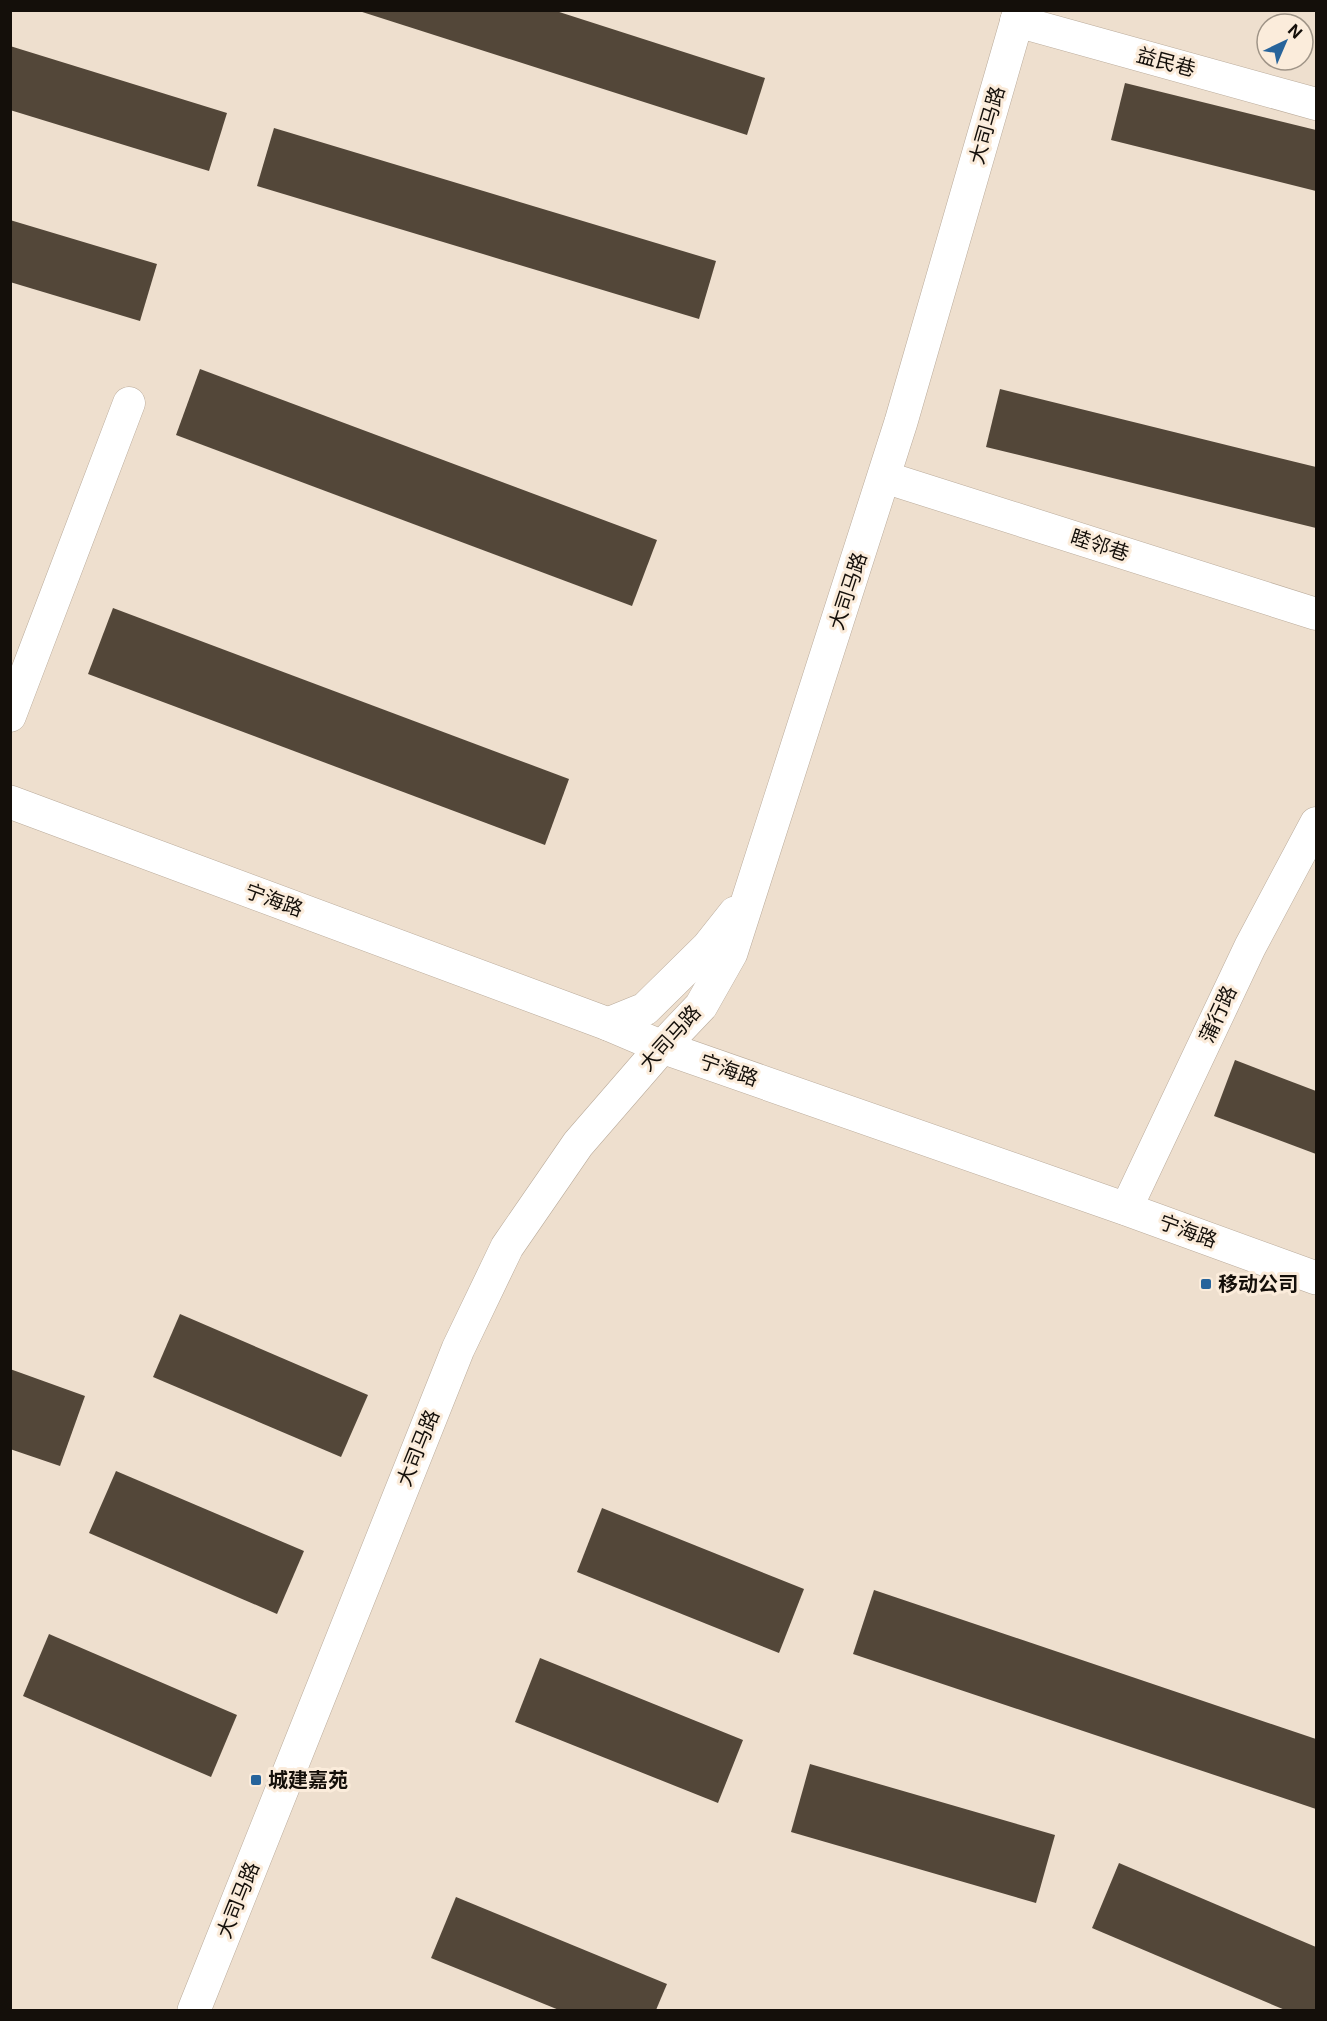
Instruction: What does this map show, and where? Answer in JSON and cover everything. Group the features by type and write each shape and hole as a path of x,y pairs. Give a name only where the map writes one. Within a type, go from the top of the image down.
{"street":[{"name":"益民巷","path":"1018,16 1317,104"},
{"name":"大司马路","path":"194,2010 458,1349 507,1247 578,1144 662,1047 701,1006 731,952 752,893 884,477 1018,16"},
{"path":"10,717 129,402"},
{"name":"睦邻巷","path":"884,477 1317,614"},
{"name":"宁海路","path":"10,802 608,1024 662,1047 1317,1278"},
{"name":"蒲行路","path":"1126,1209 1250,947 1317,823"},
{"path":"608,1024 645,1009 708,947 752,893"}],"building":[{"path":"356,10 553,10 765,78 747,135"},
{"path":"10,46 227,113 209,171 10,110"},
{"path":"1125,83 1316,130 1316,191 1111,140"},
{"path":"274,128 716,261 699,319 257,186"},
{"path":"10,220 157,264 140,321 10,282"},
{"path":"200,369 657,540 632,606 176,435"},
{"path":"1000,389 1316,467 1316,528 986,447"},
{"path":"113,608 569,779 545,845 88,674"},
{"path":"1235,1060 1316,1091 1316,1154 1214,1116"},
{"path":"180,1314 368,1395 341,1457 153,1377"},
{"path":"10,1369 85,1396 60,1466 10,1449"},
{"path":"116,1471 304,1551 277,1614 89,1533"},
{"path":"602,1508 804,1589 779,1653 577,1572"},
{"path":"874,1590 1316,1739 1316,1809 853,1654"},
{"path":"49,1634 237,1715 211,1777 23,1696"},
{"path":"540,1658 743,1740 718,1803 515,1722"},
{"path":"810,1764 1055,1835 1036,1903 791,1832"},
{"path":"1119,1863 1316,1947 1316,2010 1285,2010 1092,1928"},
{"path":"456,1897 667,1984 656,2010 559,2010 431,1958"}],"place":[{"name":"移动公司","path":"1206,1284"},
{"name":"城建嘉苑","path":"256,1780"}]}
